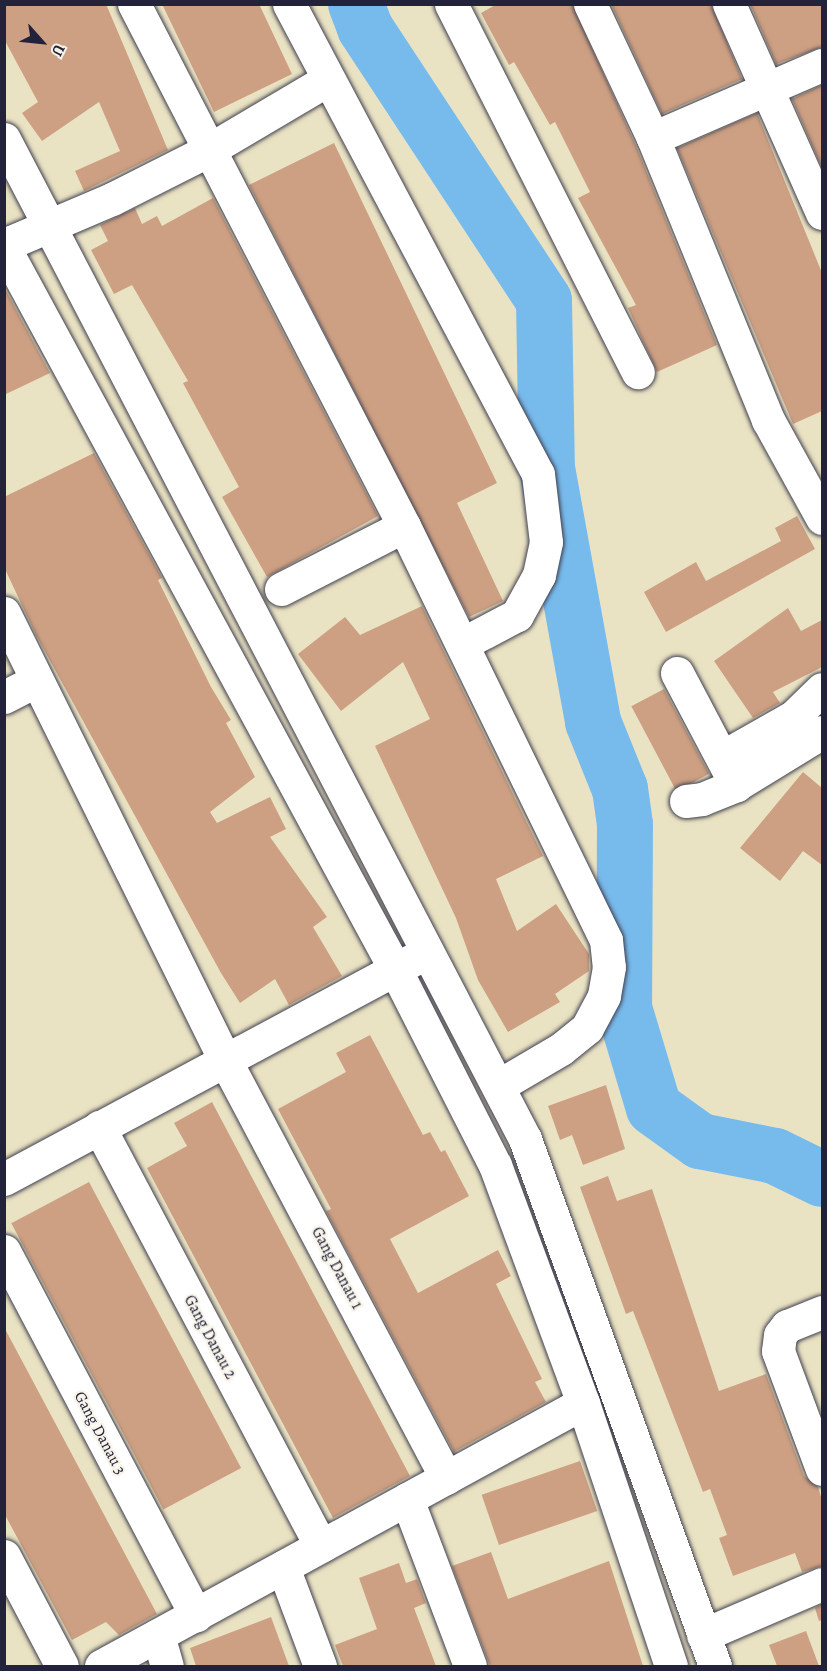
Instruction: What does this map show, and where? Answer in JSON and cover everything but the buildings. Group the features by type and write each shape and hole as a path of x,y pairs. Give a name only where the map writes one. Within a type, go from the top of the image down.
{"street":[{"path":"134,4 207,151 404,526 606,940 609,967 604,996 587,1028 561,1049 498,1086"},
{"path":"289,4 327,80 538,474 546,542 539,576 517,615 462,644"},
{"path":"450,4 638,372"},
{"path":"590,4 653,138 768,420 822,518"},
{"path":"729,4 822,213"},
{"path":"653,138 822,65"},
{"path":"327,80 207,151 48,228 4,246 394,969 495,1165 583,1403 671,1666"},
{"path":"4,140 525,1139 715,1666"},
{"path":"281,589 404,526"},
{"name":"Gang Danau 1","path":"4,613 225,1060 446,1478"},
{"path":"677,673 729,771"},
{"path":"4,697 36,681"},
{"path":"686,801 702,799 729,771 793,717 822,689"},
{"path":"729,771 822,732"},
{"path":"4,1179 428,951"},
{"name":"Gang Danau 2","path":"99,1128 321,1546"},
{"name":"Gang Danau 3","path":"4,1251 196,1615"},
{"path":"822,1312 787,1326 779,1338 778,1351 822,1469"},
{"path":"101,1666 583,1403"},
{"path":"407,1499 470,1666"},
{"path":"4,1556 62,1666"},
{"path":"283,1567 320,1666"},
{"path":"704,1635 822,1584"},
{"path":"158,1635 167,1666"}],"waterway":[{"path":"356,4 365,28 544,301 547,468 593,722 620,789 625,825 624,1008 654,1108 700,1141 775,1156 822,1179"}]}
